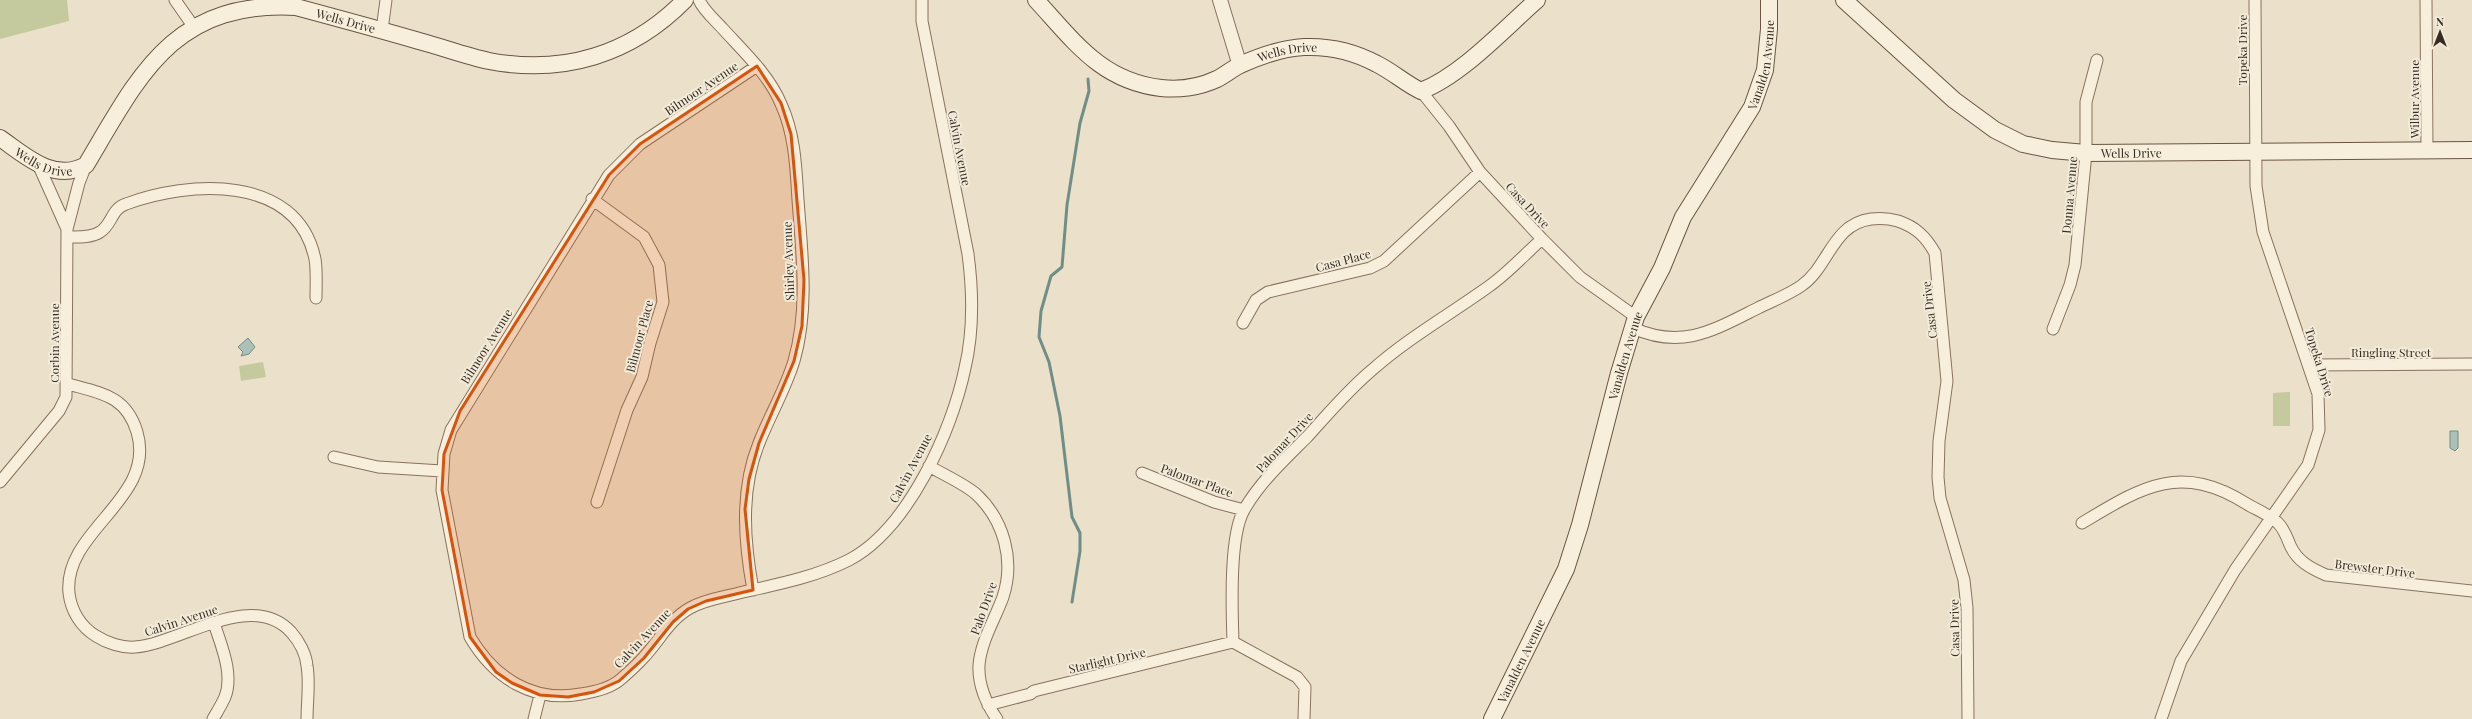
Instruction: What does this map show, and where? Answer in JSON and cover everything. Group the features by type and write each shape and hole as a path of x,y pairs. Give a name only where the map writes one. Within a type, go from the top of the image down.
{"main road":[{"name":"Wells Drive","path":"0,138 38,164 54,171 66,172 86,165 142,71 154,57 191,23 220,12 246,6 274,4 296,7 488,60 522,66 548,66 590,59 634,40 665,18 685,0"},
{"name":"Wells Drive","path":"1036,0 1086,54 1117,76 1138,85 1172,89 1193,87 1216,80 1240,66 1279,51 1304,47 1332,49 1356,54 1377,64 1421,91"},
{"path":"1421,91 1434,86 1455,72 1536,0"},
{"name":"Vanalden Avenue","path":"1492,719 1566,569 1587,500 1619,373 1634,322 1662,268 1683,217 1752,107 1765,70 1769,0"},
{"name":"Wells Drive","path":"1844,0 1954,100 1995,130 2023,144 2052,150 2086,153 2255,153 2472,150"}],"street":[{"path":"175,0 191,23"},
{"path":"382,30 386,0"},
{"name":"Shirley Avenue","path":"699,0 757,66 781,103 791,134 804,280 802,326 794,361 776,408 759,443 749,479 745,509 753,590"},
{"name":"Calvin Avenue","path":"540,695 568,697 594,692 619,681 644,658 672,622 688,609 706,601 803,578 850,559 882,536 906,507 929,466 953,412 966,368 971,326 972,291 968,254 922,21 922,0"},
{"path":"1220,0 1240,66"},
{"name":"Topeka Drive","path":"2160,719 2181,661 2235,570 2308,465 2319,430 2318,394 2310,365 2263,232 2256,186 2255,0"},
{"name":"Wilbur Avenue","path":"2426,0 2427,151"},
{"name":"Donna Avenue","path":"2053,329 2070,285 2075,265 2086,153 2086,102 2098,60"},
{"name":"Bilmoor Avenue","path":"540,695 512,683 496,672 480,655 470,637 443,506 442,471 450,430 460,411 609,174 640,144 757,66"},
{"name":"Casa Drive","path":"1421,91 1449,126 1480,172 1542,239 1580,277 1634,322 1662,338 1676,339 1712,331 1802,286 1818,266 1835,240 1848,228 1862,220 1882,218 1909,225 1930,243 1935,253 1947,373 1939,441 1938,478 1940,498 1964,580 1967,608 1968,719"},
{"name":"Corbin Avenue","path":"38,164 68,233"},
{"name":"Corbin Avenue","path":"0,482 59,411 66,397 68,384 68,233 79,183 86,165"},
{"name":"Casa Place","path":"1243,324 1256,300 1268,292 1364,270 1384,261 1480,172"},
{"path":"68,233 99,233 104,229 118,208 161,193 192,188 221,189 256,194 275,202 298,221 308,240 315,259 316,298"},
{"name":"Bilmoor Place","path":"592,199 644,237 659,265 663,302 650,343 642,377 627,410 597,502"},
{"name":"Palomar Drive","path":"1233,642 1234,545 1244,510 1265,480 1348,392 1373,369 1411,338 1437,324 1489,286 1542,239"},
{"name":"Ringling Street","path":"2310,365 2472,364"},
{"name":"Calvin Avenue","path":"68,384 97,390 116,400 133,419 140,441 139,465 130,486 76,556 70,572 69,593 74,611 85,630 106,642 133,647 161,642 233,617 251,615 269,617 286,626 296,637 307,666 307,719"},
{"path":"334,457 378,467 442,471"},
{"name":"Palo Drive","path":"929,466 975,494 994,516 1007,544 1008,578 982,651 979,665 980,680 988,706 997,719"},
{"name":"Palomar Place","path":"1142,474 1214,502 1244,510"},
{"name":"Brewster Drive","path":"2082,524 2130,494 2145,488 2169,483 2210,486 2230,493 2279,524 2297,557 2309,568 2326,575 2346,579 2472,591"},
{"path":"213,719 226,695 228,680 227,665 214,623"},
{"path":"1233,642 1297,678 1305,686 1304,719"},
{"name":"Starlight Drive","path":"988,706 1041,689 1233,642"},
{"path":"534,719 540,695"}],"highlighted area":[{"path":"757,66 781,103 791,134 804,280 802,326 794,361 759,443 749,479 745,509 753,590 706,601 688,609 673,622 644,658 619,681 594,692 568,697 540,695 512,683 496,672 470,637 442,490 444,454 460,411 609,175 640,144"}],"green space":[{"path":"0,0 67,0 69,21 0,39"},
{"path":"263,362 266,377 241,381 239,366"},
{"path":"2290,392 2290,426 2273,426 2273,393"}],"water":[{"path":"248,338 255,347 249,354 241,356 243,352 238,347"},
{"path":"2450,431 2458,431 2458,448 2455,451 2450,448"}],"waterway":[{"path":"1072,602 1080,551 1080,533 1072,517 1060,416 1049,362 1039,337 1041,311 1051,276 1062,267 1067,205 1080,123 1089,91 1088,79"}]}
